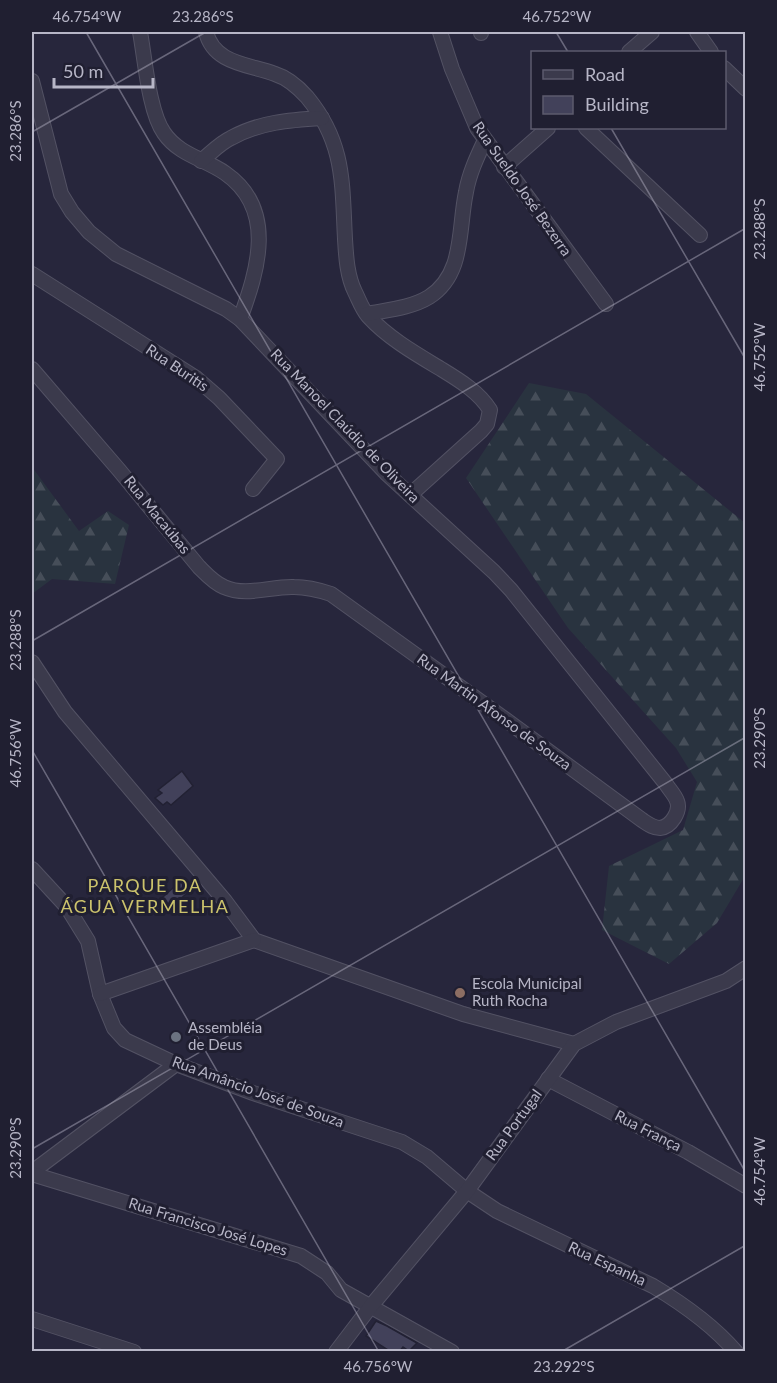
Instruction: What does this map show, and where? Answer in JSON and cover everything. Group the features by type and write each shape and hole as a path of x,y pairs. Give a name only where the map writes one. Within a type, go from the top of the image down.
{"street":[{"path":"140,32 156,117 164,134 180,149 225,173 245,192 256,215 260,248 253,282 240,319"},
{"path":"206,32 208,41 224,59 276,74 292,82 306,96 322,118 334,141 340,165 347,261 353,289 367,314 385,331 459,380 486,403 490,410 481,431 410,495"},
{"name":"Rua Sueldo José Bezerra","path":"440,32 468,109 484,140 606,304"},
{"path":"630,51 652,32"},
{"path":"697,32 710,51"},
{"path":"726,71 743,85"},
{"name":"Rua Manoel Claúdio de Oliveira","path":"32,81 61,194 72,212 90,232 116,254 226,309 240,319 386,473 495,572 616,720 678,802 678,812 671,821"},
{"path":"201,161 229,138 252,128 276,122 322,118"},
{"path":"504,167 547,129"},
{"path":"587,129 700,235"},
{"path":"367,314 427,299 443,287 456,259 466,192 471,172 484,140"},
{"name":"Rua Buritis","path":"32,274 196,378 219,398 277,459 253,489"},
{"name":"Rua Macaúbas","path":"32,369 198,567 211,579 239,592 292,587 316,589"},
{"name":"Rua Martin Afonso de Souza","path":"316,589 341,601 642,820 659,828 671,821"},
{"path":"32,662 65,712 225,901 254,940 463,1014 574,1044"},
{"name":"Rua Amâncio José de Souza","path":"32,869 66,907 88,941 100,994 114,1028 125,1040 176,1064 253,1093 402,1142 427,1157 467,1191"},
{"path":"100,994 254,940"},
{"name":"Rua Portugal","path":"336,1352 371,1306 467,1191 574,1044 616,1022 726,981 746,968"},
{"path":"32,1173 176,1064"},
{"name":"Rua França","path":"548,1079 688,1152 746,1186"},
{"name":"Rua Francisco José Lopes","path":"32,1173 301,1256 327,1273 341,1290 452,1352"},
{"name":"Rua Espanha","path":"467,1191 497,1211 672,1297 717,1332 736,1352"},
{"path":"32,1319 134,1352"}],"green space":[{"path":"529,383 586,394 745,523 746,673 743,676 746,694 745,876 717,923 669,964 602,930 609,866 683,830 697,782 676,748 568,628 466,478"},
{"path":"32,467 79,531 108,511 129,525 115,584 52,579 32,594"}],"building":[{"path":"182,771 193,786 171,805 167,802 163,805 155,798 162,793 158,790"},
{"path":"184,878 193,888 162,915 154,905"},
{"path":"376,1321 417,1343 409,1351 403,1347 399,1352 391,1352 366,1336"}],"place":[{"name":"Escola Municipal Ruth Rocha","path":"460,993"},
{"name":"Assembléia de Deus","path":"176,1037"}],"district":[{"name":"PARQUE DA ÁGUA VERMELHA","path":"145,896"}]}
